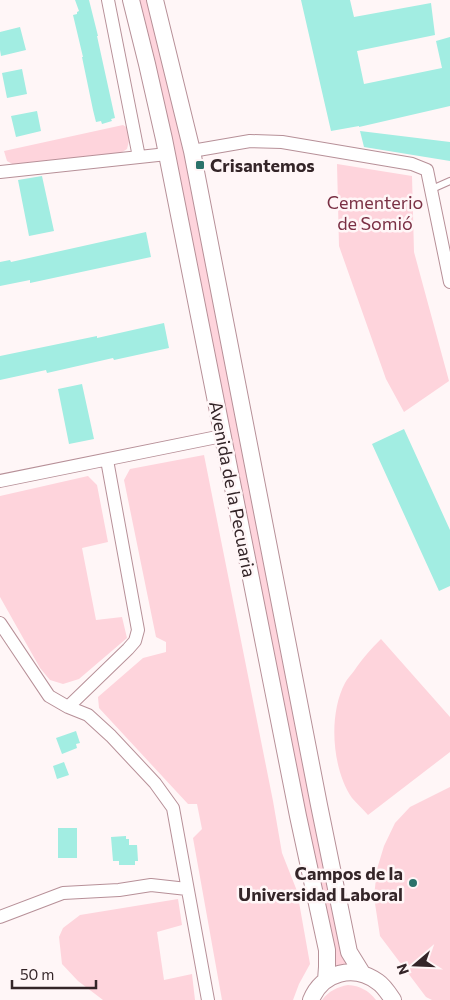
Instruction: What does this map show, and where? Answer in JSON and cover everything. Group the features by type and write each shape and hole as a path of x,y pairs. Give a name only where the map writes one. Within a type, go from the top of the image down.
{"street":[{"path":"108,0 139,157"},
{"name":"Avenida de la Pecuaria","path":"131,0 167,154 326,950 326,980"},
{"name":"Avenida de la Pecuaria","path":"155,0 192,151 345,934 349,952 362,973"},
{"path":"192,151 250,142 282,142 412,164 428,170 450,282"},
{"path":"0,171 167,154"},
{"path":"0,481 222,436"},
{"path":"68,707 128,649 135,641 138,630 106,460"},
{"path":"0,624 50,696 68,707 88,715 111,736 155,783 173,808 208,1000"},
{"path":"0,917 63,894 119,890 151,885 187,889"},
{"path":"311,1000 319,986 326,980 338,974 351,971 362,973 379,982 393,1000"}],"lane":[{"path":"432,189 450,182"}],"green space":[{"path":"131,0 155,0 319,805 362,973 326,980"},
{"path":"123,125 128,128 129,141 127,149 119,154 14,165 7,161 4,151"},
{"name":"Cementerio de Somió","path":"337,164 412,176 414,252 449,381 404,412 386,379 339,246"},
{"path":"204,455 282,853 297,891 310,964 293,1000 222,1000 193,838 202,829 197,804 188,804 99,708 98,697 143,658 166,652 166,642 156,637 124,480 130,469"},
{"path":"88,476 97,485 108,542 82,548 96,620 122,617 127,638 79,679 63,684 50,680 40,668 0,597 0,496"},
{"path":"381,639 450,717 450,752 368,815 352,798 345,786 337,757 334,726 336,710 345,683"},
{"name":"Campos de la Universidad Laboral","path":"450,787 450,1000 432,1000 426,997 380,936 374,897 377,869 384,846 395,823 410,807"},
{"path":"178,899 182,925 157,932 164,980 192,974 195,1000 103,1000 78,981 62,964 59,937 63,928 80,915"},
{"path":"348,985 364,989 376,1000 322,1000 327,994"}],"building":[{"path":"75,0 89,0 98,36 115,118 102,124 101,121 96,122 93,110 73,15 79,11"},
{"path":"301,0 350,0 354,17 431,3 435,35 357,51 364,84 442,68 436,41 450,37 450,106 359,127 331,131"},
{"path":"20,27 26,50 1,56 0,32"},
{"path":"22,69 27,94 7,98 2,73"},
{"path":"37,111 41,131 16,137 11,116"},
{"path":"360,131 450,142 450,161 364,147"},
{"path":"42,176 54,231 29,236 18,180"},
{"path":"146,232 151,257 30,283 30,280 0,286 0,262 10,260 11,262"},
{"path":"164,323 169,348 47,373 46,370 0,380 0,356"},
{"path":"82,384 94,439 69,444 58,389"},
{"path":"404,429 450,530 450,586 439,591 372,444"},
{"path":"76,731 80,743 76,744 77,748 62,754 56,738"},
{"path":"64,762 69,775 57,779 53,766"},
{"path":"58,828 77,828 77,858 58,858"},
{"path":"126,836 126,839 129,839 129,845 137,845 138,861 135,861 135,865 119,865 119,861 113,861 111,837"}],"place":[{"name":"Crisantemos","path":"200,165"},
{"name":"Campos de la Universidad Laboral","path":"413,883"}]}
